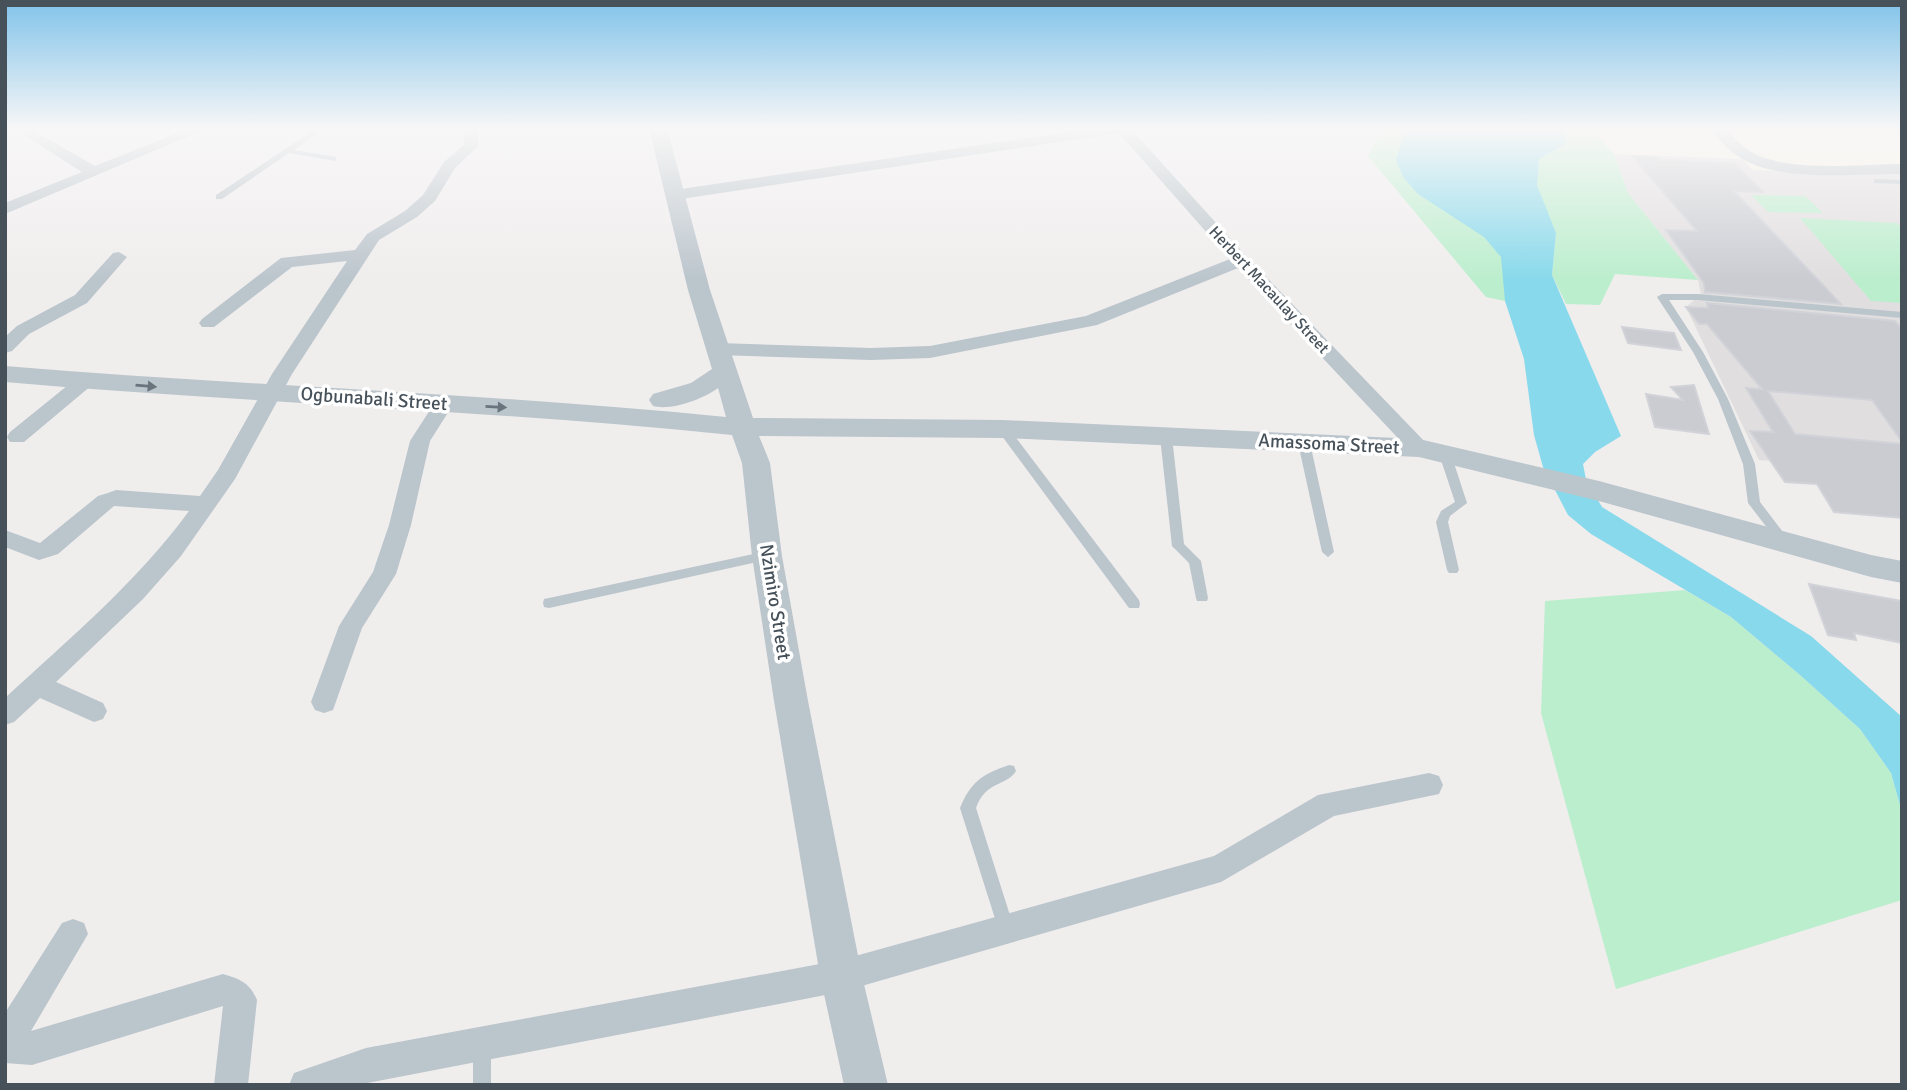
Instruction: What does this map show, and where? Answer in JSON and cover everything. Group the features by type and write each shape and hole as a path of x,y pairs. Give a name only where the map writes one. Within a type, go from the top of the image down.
{"street":[{"path":"5,209 77,179"},
{"path":"5,714 135,593 173,550 227,474 276,383 360,255 373,237 411,214 429,198 441,179"},
{"name":"Nzimiro Street","path":"670,179 699,290 757,463 767,555 841,976 866,1085"},
{"path":"674,195 782,179"},
{"name":"Herbert Macaulay Street","path":"1168,179 1241,261 1432,451"},
{"path":"208,323 287,262 360,255"},
{"path":"5,347 23,330 81,299 119,257"},
{"path":"662,400 700,389 722,361 930,352 1091,321 1241,261"},
{"name":"Ogbunabali Street","path":"9,373 662,400 739,415"},
{"name":"Ogbunabali Street","path":"9,373 85,381 276,383 444,403 650,416 739,415"},
{"path":"18,436 85,381"},
{"path":"324,702 351,626 384,574 400,525 419,441 444,403"},
{"name":"Amassoma Street","path":"739,415 1432,451 1599,491 1871,566 1902,572"},
{"path":"5,538 38,552 50,548 106,501 116,498 206,503"},
{"path":"38,685 94,710"},
{"path":"306,1085 366,1065 841,976 1221,868 1328,804 1429,785"},
{"path":"74,934 7,1040 10,1048 32,1048 223,990 234,993 241,1000 231,1085"}],"lane":[{"path":"219,197 247,179"},
{"path":"1877,181 1902,182"},
{"path":"1784,542 1754,503 1749,464 1723,399 1698,352 1662,297 1698,297 1902,315"},
{"path":"1003,429 1134,604"},
{"path":"1166,437 1178,546 1195,561 1202,598"},
{"path":"1304,443 1328,552"},
{"path":"1432,451 1461,503 1445,514 1442,522 1453,569"},
{"path":"549,603 767,555"},
{"path":"1006,929 968,808 978,787 988,779 1009,771"},
{"path":"482,1043 482,1085"}],"shaded area":[{"path":"1623,179 1902,179 1902,468 1759,460 1686,307 1701,294 1698,280 1628,193"}],"green space":[{"path":"1387,179 1493,179 1505,223 1505,301 1486,297"},
{"path":"1532,179 1623,179 1628,193 1698,280 1615,274 1600,305 1566,304 1552,275 1556,233"},
{"path":"1751,195 1805,196 1823,213 1768,212"},
{"path":"1800,218 1897,223 1902,228 1902,303 1871,301"},
{"path":"1685,590 1731,617 1800,675 1860,729 1891,773 1902,812 1902,900 1616,989 1541,713 1545,601"}],"water":[{"path":"1405,179 1537,179 1537,185 1556,233 1552,275 1621,436 1595,452 1583,464 1586,480 1602,507 1811,636 1902,717 1902,812 1891,773 1860,729 1800,675 1731,617 1591,534 1568,515 1543,467 1534,435 1524,359 1505,301 1501,257 1484,237 1418,194"}],"building":[{"path":"1652,179 1750,179 1763,192 1734,191 1841,304 1705,292 1704,283 1666,230 1697,231"},
{"path":"1707,303 1895,321 1902,329 1902,442 1872,400 1768,391 1795,434 1902,444 1902,518 1834,512 1817,484 1785,482 1750,431 1773,432 1746,388 1762,389 1707,324 1699,324 1686,307 1708,308"},
{"path":"1622,327 1674,333 1681,350 1628,343"},
{"path":"1694,385 1709,434 1655,427 1646,394 1683,400 1671,387"},
{"path":"1809,584 1902,601 1902,643 1854,633 1856,640 1828,635"}]}
